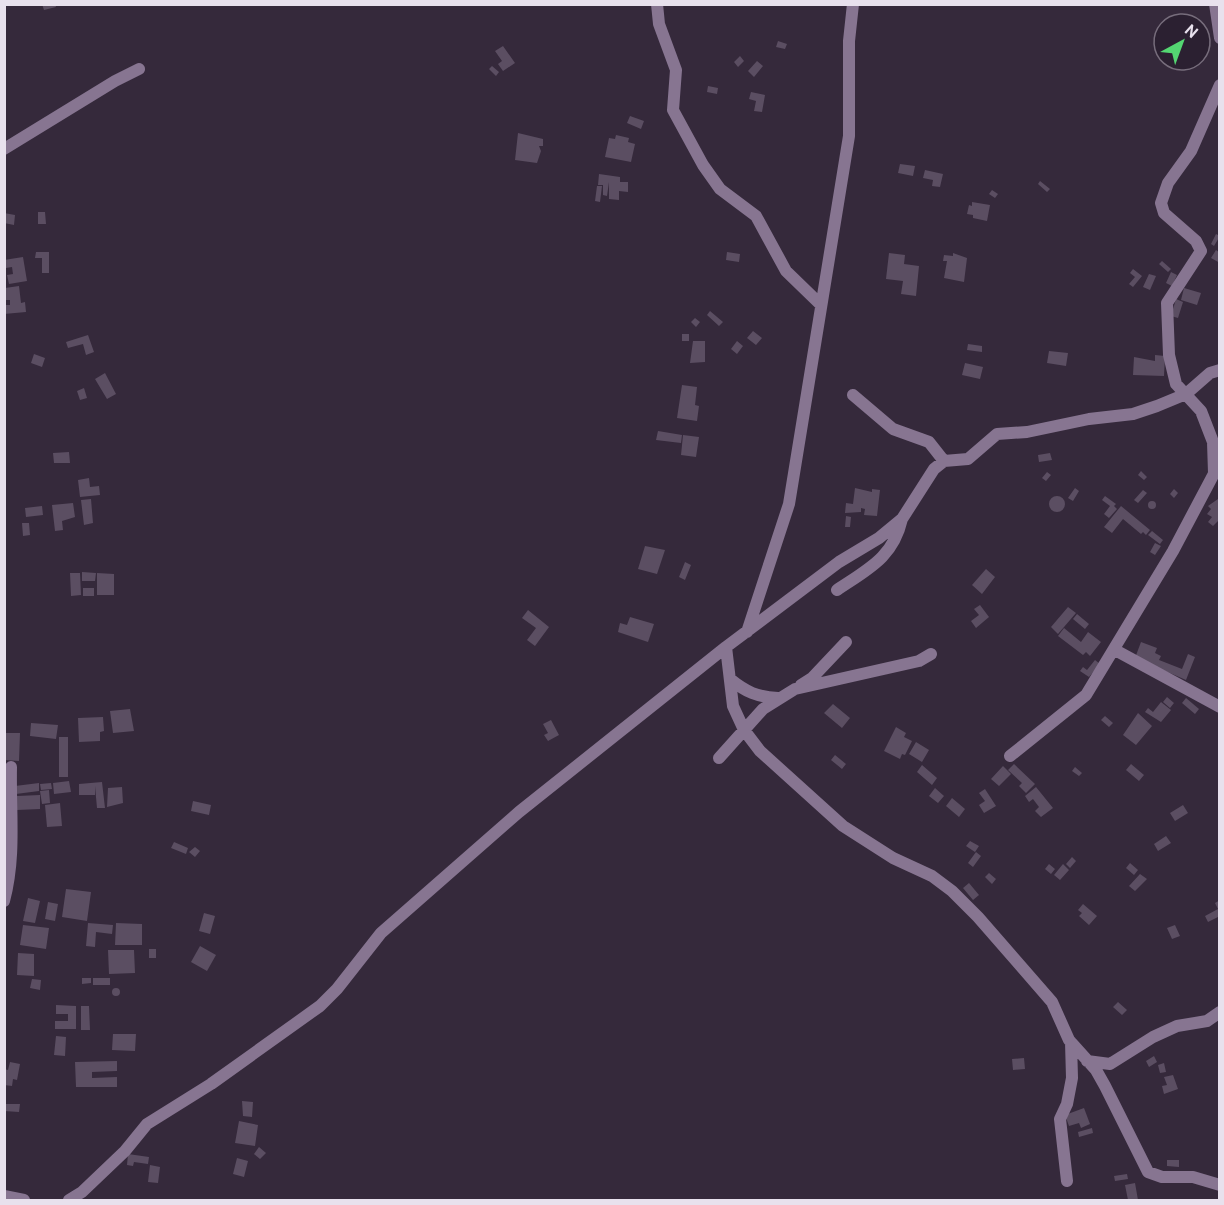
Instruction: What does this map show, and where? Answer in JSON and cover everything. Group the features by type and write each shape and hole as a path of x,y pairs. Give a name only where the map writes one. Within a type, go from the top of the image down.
{"street":[{"path":"657,4 659,24 676,70 673,110 703,165 720,189 756,216 786,271 820,304"},
{"path":"747,632 789,504 849,136 849,41 853,4"},
{"path":"1216,16 1220,38"},
{"path":"4,149 139,69"},
{"path":"1010,756 1086,695 1115,650 1217,469 1213,442 1201,411 1176,384 1171,365 1167,303 1200,251 1196,240 1164,213 1161,203 1168,183 1191,150 1220,85"},
{"path":"69,1200 82,1192 125,1151 147,1124 211,1084 320,1006 338,989 381,933 519,812 726,647 839,562 879,538 902,519 934,469 944,461 968,459 997,434 1027,432 1089,419 1133,414 1186,394 1210,373 1220,370"},
{"path":"853,395 893,429 929,442 944,461"},
{"path":"837,590 884,558 898,537 902,519"},
{"path":"719,758 744,730 778,698 812,678 846,642"},
{"path":"726,647 733,706 744,730 760,751 843,826 893,858 932,876 952,891 1037,982 1052,1002 1071,1042 1105,1086 1148,1172 1154,1176 1193,1177 1220,1185"},
{"path":"1115,650 1220,707"},
{"path":"795,689 919,661 932,654"},
{"path":"730,679 759,698 778,698"},
{"path":"4,901 13,851 10,806 11,767"},
{"path":"1087,1061 1110,1064 1177,1026 1207,1021 1220,1012"},
{"path":"1067,1181 1060,1119 1072,1078 1071,1042"},
{"path":"4,1196 24,1200"}],"building":[{"path":"42,4 55,4 56,7 44,10"},
{"path":"778,41 787,44 785,49 776,47"},
{"path":"503,46 515,63 503,71 498,64 502,61 495,51"},
{"path":"740,56 744,61 738,67 734,62"},
{"path":"757,61 763,66 754,77 748,71"},
{"path":"492,66 499,72 496,76 489,69"},
{"path":"708,86 718,88 717,94 707,92"},
{"path":"751,92 765,95 762,112 754,111 756,101 749,99"},
{"path":"630,116 644,121 641,129 627,123"},
{"path":"518,133 543,139 543,146 539,146 541,151 537,163 515,160"},
{"path":"616,135 629,138 628,142 635,144 631,162 605,157 609,138 615,139"},
{"path":"900,164 915,166 913,176 898,173"},
{"path":"925,170 943,174 940,187 932,186 933,180 923,178"},
{"path":"599,174 620,177 620,182 628,182 628,192 619,191 619,200 609,199 609,182 607,196 603,195 603,185 598,185"},
{"path":"1040,181 1050,189 1047,192 1038,184"},
{"path":"597,186 602,186 600,202 595,201"},
{"path":"992,190 998,194 995,198 989,194"},
{"path":"972,202 990,205 987,221 967,214"},
{"path":"38,212 45,212 46,224 38,224"},
{"path":"4,213 15,215 14,225 4,223"},
{"path":"1216,234 1220,236 1214,246 1211,244"},
{"path":"1216,250 1220,253 1220,263 1211,258"},
{"path":"36,252 49,252 49,273 42,273 42,258 35,258"},
{"path":"727,252 740,254 739,262 726,260"},
{"path":"889,253 905,255 904,264 919,266 916,296 901,294 903,281 886,279"},
{"path":"953,253 967,258 964,282 944,278 947,261 943,261 944,255 953,256"},
{"path":"23,257 27,281 9,284 7,275 13,274 12,267 6,268 4,260"},
{"path":"1162,261 1171,269 1168,272 1159,264"},
{"path":"1133,269 1142,276 1133,287 1129,284 1135,277 1130,273"},
{"path":"1171,272 1177,275 1172,286 1166,283"},
{"path":"1149,274 1156,276 1150,290 1143,287"},
{"path":"19,286 21,303 25,302 26,312 4,314 4,305 10,305 10,300 5,300 5,288"},
{"path":"1184,288 1201,293 1197,305 1181,300"},
{"path":"1176,299 1183,302 1178,318 1171,316"},
{"path":"710,311 723,322 719,326 707,315"},
{"path":"695,318 700,322 696,327 691,322"},
{"path":"753,331 762,338 756,345 747,338"},
{"path":"682,334 689,334 689,341 682,341"},
{"path":"88,335 94,352 86,355 83,344 68,348 66,342"},
{"path":"693,341 705,341 705,362 690,363"},
{"path":"737,341 743,346 737,354 731,349"},
{"path":"968,344 982,346 982,352 967,350"},
{"path":"1049,351 1068,353 1066,366 1047,363"},
{"path":"34,354 45,358 42,367 31,363"},
{"path":"1155,355 1165,356 1164,376 1133,375 1134,357 1155,361"},
{"path":"965,363 983,367 980,379 962,375"},
{"path":"105,373 116,394 107,399 95,379"},
{"path":"682,385 697,387 695,405 699,406 697,421 677,418"},
{"path":"84,388 87,398 80,400 77,391"},
{"path":"658,431 682,435 681,443 656,440"},
{"path":"683,435 699,437 696,457 681,455"},
{"path":"69,452 70,463 54,463 53,453"},
{"path":"1050,453 1052,460 1039,462 1038,455"},
{"path":"1141,471 1147,477 1144,480 1138,475"},
{"path":"1047,472 1051,475 1046,481 1042,478"},
{"path":"89,478 90,487 99,486 100,495 80,497 78,480"},
{"path":"855,488 872,492 872,489 880,490 877,516 864,515 865,509 861,508 861,512 845,513 846,503 853,504"},
{"path":"1075,488 1079,491 1073,501 1068,498"},
{"path":"1174,489 1178,493 1174,498 1170,494"},
{"path":"1143,490 1147,493 1138,503 1134,500"},
{"path":"1057,496 1065,504 1057,512 1049,504"},
{"path":"1105,496 1116,504 1114,506 1117,509 1109,518 1104,514 1110,506 1102,500"},
{"path":"91,499 93,523 84,525 81,500"},
{"path":"1218,499 1220,519 1213,526 1208,522 1212,517 1207,514 1211,509 1208,506"},
{"path":"1152,501 1156,505 1152,509 1148,505"},
{"path":"73,503 75,517 62,521 63,530 55,531 52,505"},
{"path":"42,506 43,515 26,517 25,508"},
{"path":"1121,506 1150,530 1146,535 1143,532 1141,534 1123,519 1112,533 1104,527"},
{"path":"846,516 851,517 850,527 845,527"},
{"path":"22,523 29,523 30,535 23,536"},
{"path":"1152,531 1163,540 1160,544 1148,535"},
{"path":"1155,543 1161,546 1155,555 1150,552"},
{"path":"645,546 665,550 657,574 638,569"},
{"path":"685,562 691,565 685,580 679,577"},
{"path":"986,569 995,577 982,594 972,585"},
{"path":"82,572 96,573 95,581 82,581"},
{"path":"70,573 80,573 81,595 71,596"},
{"path":"97,573 114,574 114,595 97,595"},
{"path":"83,588 94,588 94,596 83,596"},
{"path":"980,605 989,617 976,628 971,621 979,615 974,609"},
{"path":"1068,607 1076,613 1058,634 1051,627"},
{"path":"528,610 549,627 535,646 527,640 536,628 522,618"},
{"path":"1077,614 1089,624 1085,629 1073,619"},
{"path":"630,617 654,624 648,642 618,632 620,623 627,625"},
{"path":"1064,628 1081,642 1088,632 1101,642 1090,656 1086,652 1083,655 1058,636"},
{"path":"1141,642 1157,648 1155,653 1161,656 1159,660 1182,669 1188,654 1195,657 1186,680 1135,658"},
{"path":"1095,660 1100,664 1089,677 1080,671 1083,667 1087,670"},
{"path":"1167,697 1174,703 1170,708 1163,702"},
{"path":"1186,698 1199,709 1195,714 1182,703"},
{"path":"1161,702 1171,710 1161,722 1145,712 1148,708 1153,712"},
{"path":"833,704 850,718 842,728 824,713"},
{"path":"130,709 134,731 113,733 110,711"},
{"path":"1138,713 1152,726 1136,745 1123,735"},
{"path":"1105,716 1113,723 1109,727 1101,720"},
{"path":"103,717 104,731 100,732 100,741 79,742 78,718"},
{"path":"551,720 559,735 548,741 544,735 548,733 543,724"},
{"path":"31,723 58,725 56,739 30,736"},
{"path":"896,727 906,733 904,737 912,741 905,755 902,754 900,759 884,751"},
{"path":"4,733 20,733 19,761 4,760"},
{"path":"59,737 68,737 68,777 59,777"},
{"path":"916,742 929,750 922,762 909,754"},
{"path":"835,755 846,764 842,769 831,760"},
{"path":"1014,764 1035,784 1026,793 1019,786 1022,783 1008,770"},
{"path":"1131,764 1144,775 1139,781 1126,770"},
{"path":"922,765 937,778 932,785 917,772"},
{"path":"1003,766 1011,774 999,786 991,779"},
{"path":"1075,767 1082,773 1079,776 1072,771"},
{"path":"69,781 71,792 54,794 53,783"},
{"path":"102,782 105,808 97,808 95,786 95,795 79,795 79,784"},
{"path":"39,783 39,791 16,794 15,786"},
{"path":"51,783 52,789 41,790 40,784"},
{"path":"122,787 123,803 107,807 108,788"},
{"path":"1036,787 1053,808 1041,817 1035,811 1039,807 1033,799 1029,802 1025,796"},
{"path":"935,788 944,796 938,803 929,796"},
{"path":"985,789 996,806 984,813 979,805 985,801 979,793"},
{"path":"49,790 50,803 42,804 40,791"},
{"path":"40,795 40,809 17,810 17,796"},
{"path":"952,798 965,809 959,817 946,806"},
{"path":"193,801 211,805 209,815 191,811"},
{"path":"60,803 62,826 47,827 45,805"},
{"path":"1183,805 1188,813 1175,821 1170,813"},
{"path":"1166,836 1171,843 1158,851 1154,844"},
{"path":"970,841 979,846 975,852 966,846"},
{"path":"174,842 188,848 186,854 171,848"},
{"path":"195,847 200,851 195,857 189,852"},
{"path":"976,852 981,856 973,867 968,863"},
{"path":"1072,857 1076,861 1070,868 1066,864"},
{"path":"1130,863 1138,870 1134,875 1126,868"},
{"path":"1049,864 1055,869 1051,874 1045,869"},
{"path":"1063,864 1069,870 1060,880 1054,875"},
{"path":"989,873 996,879 992,884 985,877"},
{"path":"1140,874 1147,879 1135,891 1129,886"},
{"path":"969,883 979,895 973,900 963,888"},
{"path":"66,889 91,892 87,921 62,917"},
{"path":"28,898 40,901 35,923 23,921"},
{"path":"1220,900 1220,916 1208,922 1205,916 1218,909 1215,903"},
{"path":"48,902 58,904 55,921 45,919"},
{"path":"1083,904 1097,916 1089,925 1079,916 1082,913 1078,910"},
{"path":"204,913 215,916 210,934 199,931"},
{"path":"88,923 113,925 112,934 96,932 95,947 86,946"},
{"path":"116,923 142,924 142,945 115,945"},
{"path":"23,925 49,928 46,949 20,945"},
{"path":"1175,925 1180,936 1172,939 1167,928"},
{"path":"200,946 216,955 207,971 191,962"},
{"path":"149,949 156,949 156,958 149,958"},
{"path":"108,950 134,950 135,973 109,974"},
{"path":"18,953 34,954 34,976 17,975"},
{"path":"82,978 91,978 91,983 82,984"},
{"path":"93,978 110,978 110,985 93,985"},
{"path":"32,979 41,980 40,990 30,988"},
{"path":"116,988 120,992 116,996 112,992"},
{"path":"1118,1002 1127,1010 1122,1015 1113,1007"},
{"path":"56,1005 76,1006 76,1029 55,1029 55,1021 68,1021 68,1014 56,1014"},
{"path":"81,1006 89,1006 90,1030 81,1030"},
{"path":"113,1034 136,1034 135,1051 112,1050"},
{"path":"56,1036 66,1037 65,1056 54,1055"},
{"path":"1154,1056 1157,1062 1149,1067 1146,1061"},
{"path":"1024,1058 1025,1069 1013,1070 1012,1059"},
{"path":"117,1061 117,1071 92,1072 92,1078 117,1077 117,1087 76,1087 75,1062"},
{"path":"10,1062 20,1064 17,1080 13,1079 12,1086 4,1085 4,1069 8,1070"},
{"path":"1164,1063 1166,1072 1160,1073 1158,1065"},
{"path":"1173,1075 1178,1089 1164,1094 1162,1086 1167,1085 1164,1077"},
{"path":"242,1101 253,1102 252,1117 243,1116"},
{"path":"4,1104 20,1104 19,1112 4,1111"},
{"path":"1084,1108 1090,1124 1081,1128 1079,1123 1069,1126 1065,1115"},
{"path":"239,1121 258,1125 255,1146 235,1143"},
{"path":"1092,1128 1093,1133 1079,1137 1078,1132"},
{"path":"259,1147 266,1153 260,1159 254,1154"},
{"path":"128,1154 149,1157 148,1164 134,1162 133,1166 127,1165"},
{"path":"237,1158 248,1161 244,1177 233,1174"},
{"path":"1167,1160 1179,1160 1179,1167 1167,1166"},
{"path":"150,1165 160,1167 158,1183 148,1182"},
{"path":"1127,1174 1128,1179 1115,1181 1114,1176"},
{"path":"1135,1183 1138,1200 1128,1200 1125,1185"}]}
